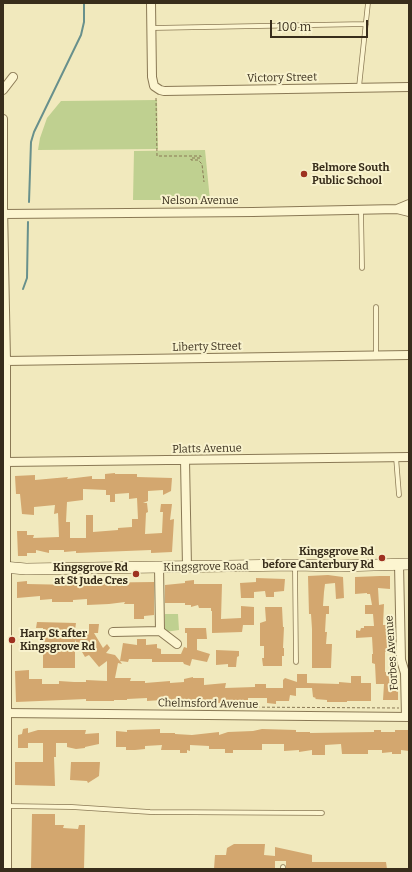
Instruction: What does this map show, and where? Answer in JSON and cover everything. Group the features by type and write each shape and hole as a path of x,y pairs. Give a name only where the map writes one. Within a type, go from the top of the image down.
{"main road":[{"name":"Kingsgrove Road","path":"5,568 159,568 404,564"}],"street":[{"path":"151,3 152,28"},
{"name":"Victory Street","path":"152,28 152,77 156,89 164,91 409,87"},
{"path":"3,90 13,77"},
{"path":"3,119 4,311 6,361 6,869"},
{"name":"Nelson Avenue","path":"397,209 409,204"},
{"name":"Nelson Avenue","path":"3,214 253,212 362,209 397,209 409,212"},
{"name":"Liberty Street","path":"6,361 409,355"},
{"name":"Platts Avenue","path":"6,462 409,457"},
{"path":"185,460 186,567"},
{"name":"Forbes Avenue","path":"404,564 401,660 405,673 406,708 408,717"},
{"path":"159,568 160,631"},
{"path":"113,632 160,631 177,644"},
{"name":"Chelmsford Avenue","path":"6,713 408,717"}],"lane":[{"path":"359,88 368,3"},
{"path":"152,28 366,24"},
{"path":"362,209 362,268"},
{"path":"376,308 376,356"},
{"path":"396,457 399,495"},
{"path":"295,565 296,662"},
{"path":"7,806 72,807 150,812 322,813"}],"path":[{"path":"156,98 157,156 201,156 201,158 191,158 191,160 198,160 202,164 204,182"},
{"path":"233,707 406,708"}],"green space":[{"path":"157,100 158,149 38,150 40,138 47,118 61,101"},
{"path":"205,150 210,200 133,200 134,151"},
{"path":"165,614 178,614 179,630 165,632"}],"building":[{"path":"105,474 137,474 137,477 172,478 171,491 163,495 163,490 148,491 148,501 143,503 147,503 148,512 146,513 145,534 162,533 163,512 160,512 161,504 172,504 170,520 174,519 172,552 151,553 151,550 76,553 76,551 64,552 64,550 49,550 49,553 36,550 36,553 27,553 27,556 18,556 17,531 27,531 27,535 34,535 33,538 59,537 58,513 54,514 55,505 34,507 34,515 22,514 20,494 16,494 15,476 35,475 35,480 68,477 67,479 92,476 92,479 105,479","holes":["83,489 106,490 106,495 110,495 110,502 115,502 115,494 129,493 129,499 137,498 138,519 132,519 132,527 93,532 93,515 86,515 86,538 70,538 70,522 66,522 67,502 83,500"]},
{"path":"328,575 343,577 344,598 336,599 335,583 325,584 323,606 329,606 329,614 326,614 325,632 327,632 326,644 332,644 331,668 312,668 312,629 311,614 309,614 308,576"},
{"path":"390,576 390,589 378,588 379,605 384,604 383,625 388,625 388,643 390,643 388,652 385,652 385,672 398,671 398,700 383,700 384,684 376,684 375,664 372,663 372,637 356,638 356,630 360,631 361,628 364,628 364,626 374,626 373,614 365,614 365,605 372,605 370,594 355,594 355,577"},
{"path":"256,578 285,579 284,591 274,592 274,597 266,597 265,591 254,592 254,598 241,598 240,583 256,582"},
{"path":"194,580 194,584 222,584 221,619 241,618 241,606 254,607 254,625 243,625 242,632 212,633 211,608 199,608 198,605 191,607 191,605 185,605 185,603 165,603 165,585 185,583 185,581"},
{"path":"27,581 27,584 75,585 75,583 154,582 154,615 144,616 144,619 134,619 134,604 124,604 125,602 87,605 87,599 73,600 73,602 52,602 52,599 40,600 40,596 17,598 17,582"},
{"path":"265,607 282,607 284,656 282,656 282,666 263,666 262,658 264,658 264,646 260,646 260,623 266,621"},
{"path":"37,622 76,623 75,630 89,630 89,624 99,624 98,633 94,633 103,648 107,644 110,648 106,653 115,655 122,664 118,663 115,678 131,678 130,681 145,681 145,683 170,681 170,683 184,682 184,679 193,677 204,678 204,685 226,683 225,688 255,687 255,684 266,684 266,688 283,688 283,680 285,678 297,682 297,674 307,674 307,683 339,684 339,682 351,683 351,676 361,676 361,683 371,683 371,701 327,702 327,700 315,699 316,698 313,697 312,688 296,688 296,696 290,695 289,701 276,701 276,704 267,703 267,698 248,698 248,701 236,701 236,703 206,703 206,700 162,702 162,700 147,701 147,698 114,701 86,701 86,699 16,702 15,671 29,670 29,679 42,679 42,684 59,684 59,681 107,681 107,661 99,667 89,655 85,657 75,640 75,668 43,668 43,628 36,628"},
{"path":"185,628 206,628 207,639 197,639 197,650 210,654 207,662 192,659 190,666 184,664 183,662 152,662 152,659 129,659 128,662 120,661 123,643 137,645 137,639 146,639 146,645 157,644 157,648 161,649 161,654 181,654 184,647 187,648 187,633 185,633"},
{"path":"216,650 239,651 236,667 228,667 228,664 216,665"},
{"path":"28,728 28,733 38,730 86,730 85,734 99,733 99,744 76,749 67,747 67,743 56,743 56,757 54,757 55,786 15,785 15,762 43,762 43,743 28,743 28,748 18,748 18,735 22,734 23,729"},
{"path":"160,729 160,733 192,735 219,732 219,735 228,732 253,731 262,729 296,730 296,732 310,733 374,732 374,730 381,730 381,732 395,732 395,730 409,730 409,751 401,750 401,754 392,754 392,752 382,753 382,750 368,750 368,754 342,754 341,744 325,745 325,755 312,755 312,750 299,752 299,750 284,751 284,744 262,744 262,750 233,750 233,753 225,753 225,749 209,749 209,746 190,745 190,751 187,750 187,753 180,753 180,750 161,750 162,745 145,746 145,749 135,750 126,750 126,747 116,747 116,731 127,732 127,730"},
{"path":"71,762 100,762 99,776 88,783 87,781 70,780"},
{"path":"32,814 55,814 55,825 64,825 63,828 78,829 79,825 85,825 84,869 31,869"},
{"path":"234,844 265,844 264,855 275,856 275,847 312,855 312,862 386,862 387,869 286,869 286,861 275,861 275,869 214,869 215,855 226,855 227,848"}],"waterway":[{"path":"29,202 31,142 34,132 81,35 84,22 84,3"},
{"path":"23,289 27,278 28,222"}],"place":[{"name":"Belmore South Public School","path":"304,174"},
{"name":"Kingsgrove Rd before Canterbury Rd","path":"382,558"},
{"name":"Kingsgrove Rd at St Jude Cres","path":"136,574"},
{"name":"Harp St after Kingsgrove Rd","path":"12,640"}]}
